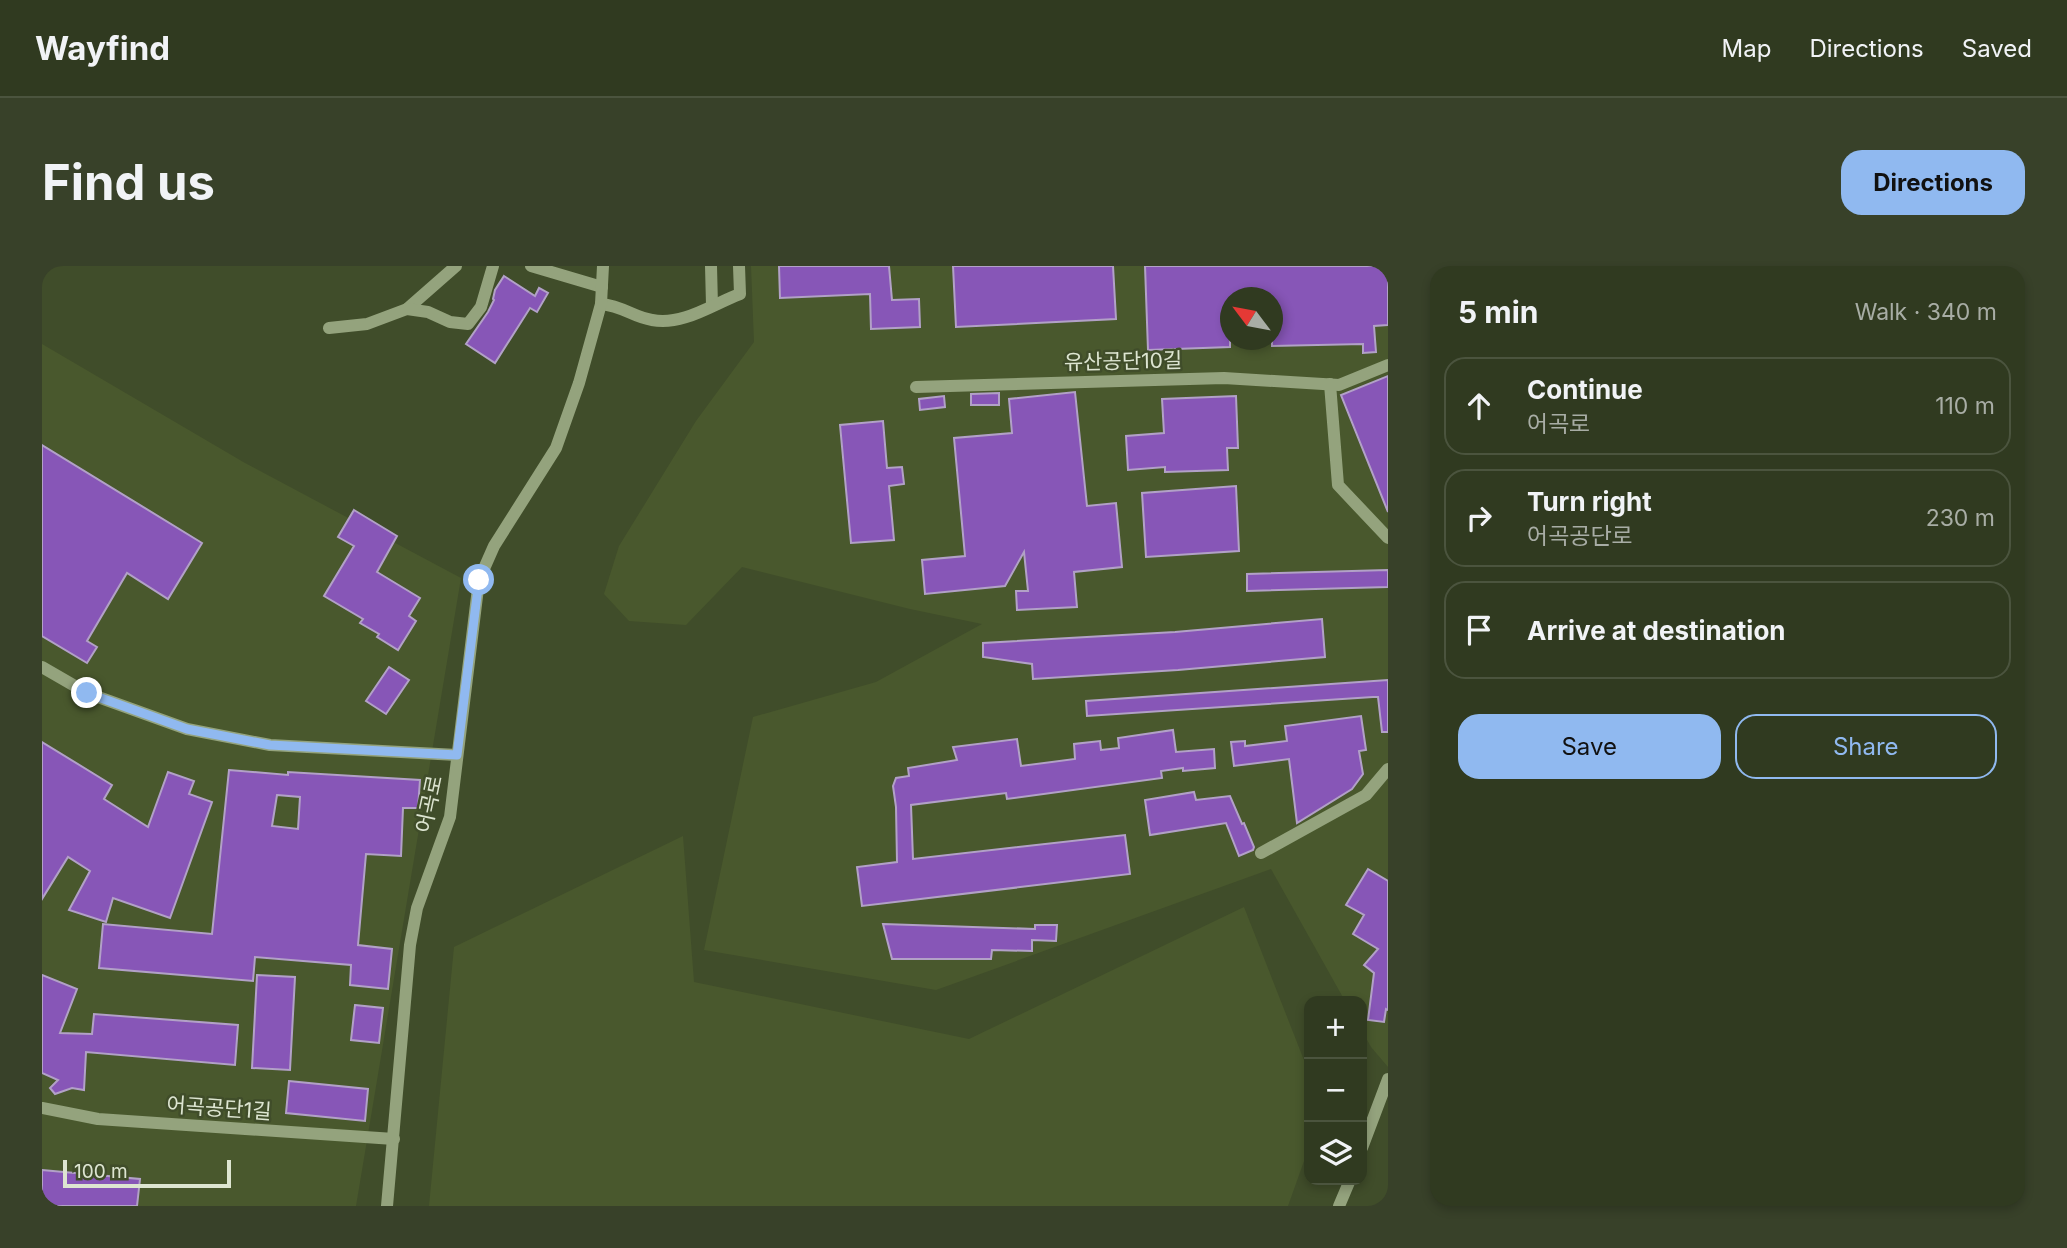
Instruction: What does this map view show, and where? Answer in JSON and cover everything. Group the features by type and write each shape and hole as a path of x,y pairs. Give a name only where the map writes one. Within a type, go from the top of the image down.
{"street":[{"path":"329,328 367,324 407,309 456,266"},
{"path":"531,266 602,287"},
{"name":"어곡로","path":"387,1206 410,945 417,908 450,817 479,580 494,546 556,448 579,383 601,304 603,266"},
{"path":"710,266 712,305"},
{"path":"601,304 617,306 652,320 682,319 740,294 739,266"},
{"path":"407,309 428,312 450,322 468,324 481,306 491,270"},
{"name":"유산공단10길","path":"916,387 1224,378 1339,385 1388,365"},
{"path":"1330,384 1338,485 1388,538"},
{"path":"42,667 87,693 187,729 270,745 457,755"},
{"path":"1261,853 1366,794 1388,769"},
{"path":"1367,1135 1388,1080"},
{"name":"어곡공단1길","path":"42,1108 98,1119 394,1139"},
{"path":"1339,1206 1348,1185"}],"shaded area":[{"path":"751,266 1388,266 1388,1067 1367,1040 1367,996 1342,996 1271,869 936,990 704,950 753,717 876,682 982,624 742,567 686,625 629,621 604,594 619,546 696,421 754,342"},
{"path":"42,344 245,463 461,578 356,1206 42,1206"},
{"path":"683,836 694,982 969,1039 1244,907 1304,1060 1304,1161 1288,1206 429,1206 454,947"}],"building":[{"path":"779,266 889,266 892,300 919,299 920,327 871,329 870,294 780,298"},
{"path":"953,266 1113,266 1116,319 956,327"},
{"path":"1145,266 1388,266 1388,325 1374,326 1376,352 1363,353 1363,344 1283,346 1283,287 1220,287 1220,347 1148,350"},
{"path":"504,276 535,296 539,288 548,293 537,312 530,308 495,363 466,344 488,312 495,290"},
{"path":"1388,376 1388,512 1341,395"},
{"path":"1075,392 1087,506 1116,503 1122,567 1074,572 1077,607 1017,610 1016,591 1028,591 1024,552 1005,586 925,594 922,560 965,556 954,438 1012,433 1009,399"},
{"path":"999,393 999,405 971,405 971,394"},
{"path":"944,396 945,407 920,410 919,399"},
{"path":"1236,396 1238,448 1227,448 1228,470 1165,472 1165,467 1128,470 1126,436 1164,433 1162,399"},
{"path":"883,421 887,468 902,467 904,484 889,486 894,540 851,543 840,425"},
{"path":"42,445 202,543 168,599 127,573 87,641 97,647 87,663 42,636"},
{"path":"1236,486 1239,551 1146,557 1142,493"},
{"path":"354,510 397,536 377,572 420,598 409,616 416,621 398,650 360,623 363,619 324,596 354,546 338,537"},
{"path":"1388,570 1388,587 1247,591 1247,574"},
{"path":"1322,619 1325,657 1033,679 1032,664 983,657 983,643 1175,632"},
{"path":"389,667 409,680 386,714 366,701"},
{"path":"1388,680 1388,732 1382,732 1378,697 1087,716 1086,701"},
{"path":"1361,716 1366,750 1359,751 1363,774 1352,789 1297,823 1289,759 1234,766 1231,742 1245,741 1245,746 1287,741 1285,726"},
{"path":"1173,730 1176,752 1214,749 1215,768 1161,771 1162,778 1007,799 1006,793 911,805 913,859 1125,835 1130,874 862,906 857,867 897,862 893,786 896,778 909,776 908,768 957,760 953,747 1017,739 1021,766 1075,759 1074,744 1100,741 1101,750 1119,748 1118,738"},
{"path":"42,742 112,785 104,799 148,827 168,772 194,781 189,794 212,802 170,918 113,898 106,922 69,910 90,871 68,857 42,899"},
{"path":"229,770 420,780 418,808 403,808 401,856 366,854 358,945 392,949 388,989 350,985 351,965 255,957 253,981 99,968 103,924 212,934","holes":["277,795 300,797 298,829 272,826"]},
{"path":"1194,792 1196,800 1230,796 1242,824 1244,823 1253,850 1239,856 1226,823 1150,835 1145,800"},
{"path":"1368,869 1388,881 1388,1010 1386,1009 1384,1022 1368,1020 1374,973 1364,965 1378,949 1353,934 1364,915 1346,905"},
{"path":"883,924 1035,929 1035,925 1057,925 1056,941 1032,940 1032,951 992,950 991,959 892,959"},
{"path":"42,975 77,989 60,1033 92,1034 94,1014 238,1025 235,1065 86,1052 84,1090 72,1088 55,1094 50,1088 58,1080 42,1073"},
{"path":"257,975 295,977 290,1070 252,1068"},
{"path":"355,1005 383,1008 379,1043 351,1040"},
{"path":"289,1081 368,1089 365,1121 286,1113"},
{"path":"42,1170 140,1179 137,1206 42,1206"}],"route":[{"path":"87,693 187,729 270,745 457,755 479,580"}]}
